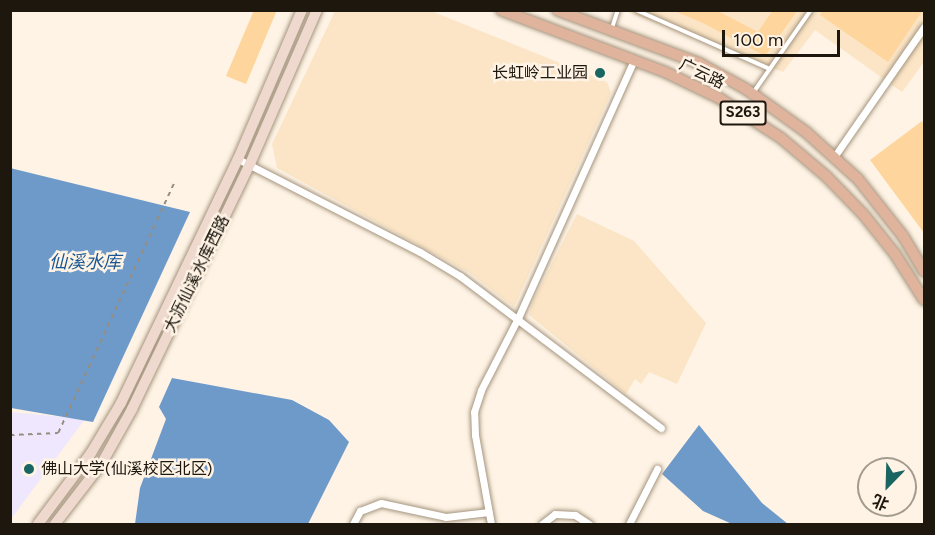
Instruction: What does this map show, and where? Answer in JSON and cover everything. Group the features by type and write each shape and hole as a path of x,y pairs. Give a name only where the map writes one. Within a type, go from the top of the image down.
{"main road":[{"name":"广云路","path":"501,10 634,60 719,98 781,138 826,176 863,214 895,254 924,300"},
{"name":"广云路","path":"557,10 699,63 752,94 806,132 858,179 903,236 924,271"}],"street":[{"path":"38,525 91,453 121,403 238,159 302,10"},
{"name":"大沥仙溪水库西路","path":"55,525 102,462 132,409 250,164 316,10"},
{"path":"834,157 924,27"},
{"path":"490,525 475,435 474,412 481,390 518,318 634,60"},
{"path":"238,159 420,252 460,276 662,428"},
{"path":"629,525 657,469"},
{"path":"352,525 360,511 381,503 446,517 489,512"},
{"path":"542,525 555,514 575,515 589,525"}],"lane":[{"path":"611,29 618,10"},
{"path":"636,10 770,69"},
{"path":"752,94 811,10"}],"path":[{"path":"10,435 58,432 175,181"}],"shaded area":[{"path":"335,11 431,11 607,82 611,93 514,307 470,273 277,168 272,144"},
{"path":"625,11 924,11 924,62 902,92 815,30 783,72"},
{"path":"577,214 634,241 706,323 677,384 649,372 641,384 635,379 626,394 529,315 532,303"},
{"name":"佛山大学(仙溪校区北区)","path":"11,412 85,419 11,519"}],"water":[{"name":"仙溪水库","path":"10,168 190,212 93,422 11,408"},
{"path":"172,378 292,400 329,420 349,442 308,524 135,524 140,488 166,419 159,407"},
{"path":"699,425 762,503 788,524 732,524 703,511 662,474"}],"building":[{"path":"254,10 277,10 246,84 226,76"},
{"path":"672,10 716,10 758,32 773,10 798,10 765,56 703,23"},
{"path":"823,10 923,10 888,62 820,15"},
{"path":"922,121 924,125 924,233 870,160"}],"place":[{"name":"长虹岭工业园","path":"600,73"},
{"name":"佛山大学(仙溪校区北区)","path":"29,469"}]}
